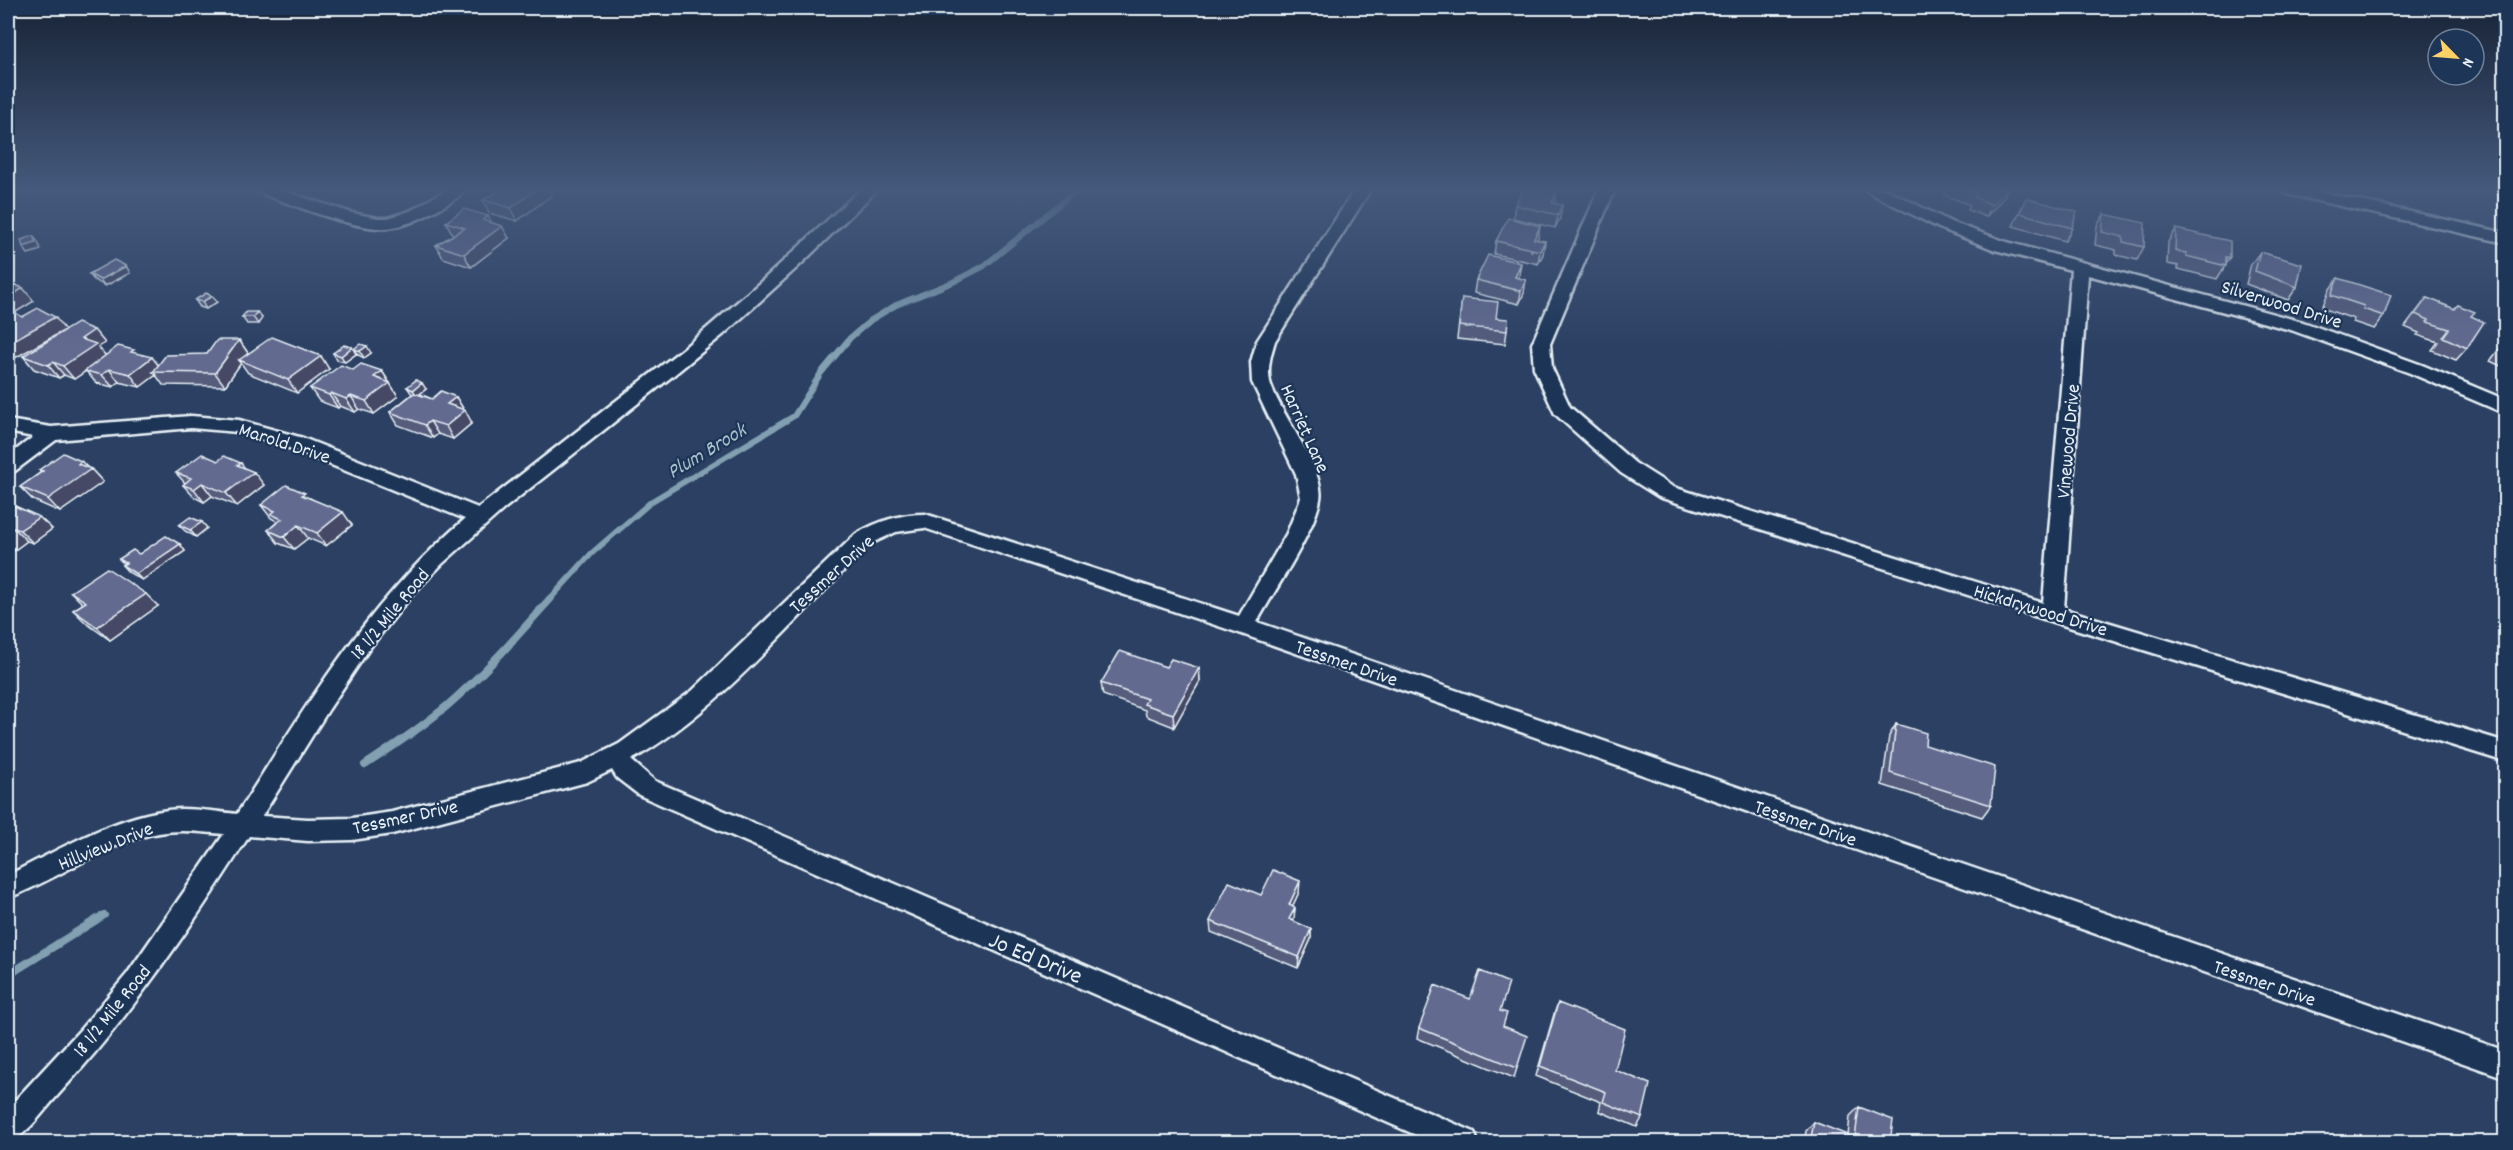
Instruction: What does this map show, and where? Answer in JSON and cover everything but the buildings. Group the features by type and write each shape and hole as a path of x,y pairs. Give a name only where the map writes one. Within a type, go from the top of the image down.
{"street":[{"name":"18 1/2 Mile Road","path":"8,1128 98,1030 137,981 243,826 346,665 378,622 434,559 481,518 675,365 814,243"},
{"name":"Harriet Lane","path":"1244,626 1297,533 1311,498 1306,474 1261,382 1260,362 1266,341 1329,243"},
{"name":"Hickdrywood Drive","path":"1584,243 1541,344 1543,368 1563,410 1590,437 1628,468 1666,492 2053,614 2505,752"},
{"name":"Silverwood Drive","path":"1992,243 2080,269 2297,326 2416,369 2505,408"},
{"name":"Vinewood Drive","path":"2053,614 2080,269"},
{"name":"Marold Drive","path":"8,426 51,434 179,422 213,422 239,426 296,443 481,518"},
{"path":"8,466 51,434"},
{"name":"Tessmer Drive","path":"243,826 327,830 392,823 587,772 617,758 670,722 699,698 863,539 883,527 903,521 925,521 1244,626 2505,1065"},
{"name":"Jo Ed Drive","path":"617,758 625,771 646,788 1464,1143"},
{"name":"Hillview Drive","path":"8,887 99,842 147,825 182,820 243,826"}],"waterway":[{"name":"Plum Brook","path":"550,599 592,553 652,501 794,416 821,373 850,338 871,320 896,305 953,282 984,266 1012,243"},
{"name":"Plum Brook","path":"365,765 418,729 462,693 551,598"},
{"name":"Plum Brook","path":"8,975 104,915"}]}
